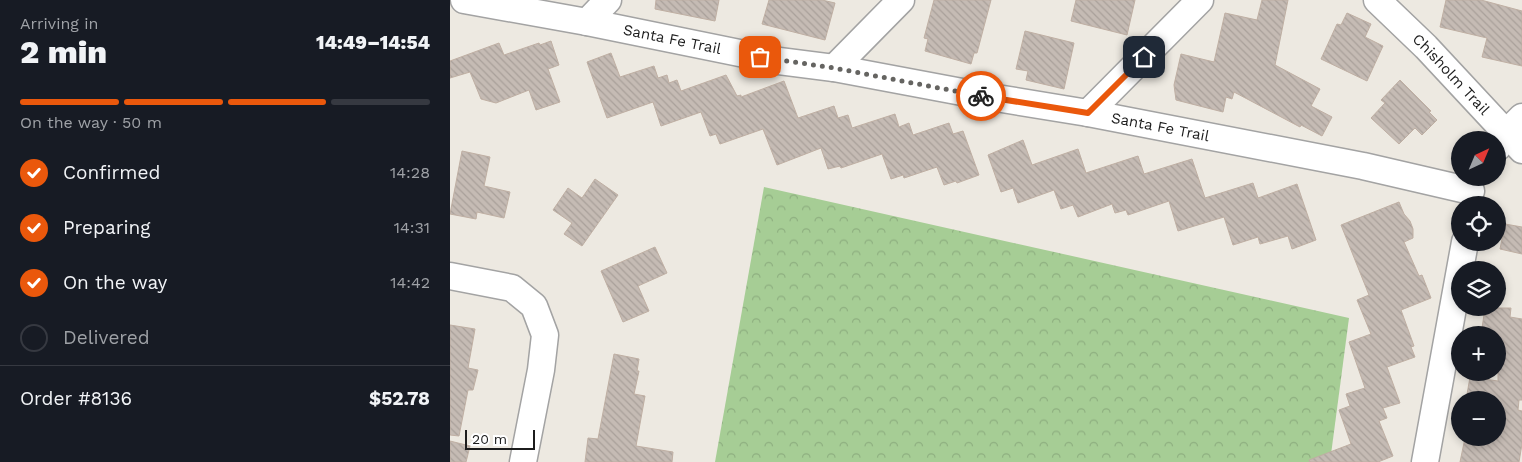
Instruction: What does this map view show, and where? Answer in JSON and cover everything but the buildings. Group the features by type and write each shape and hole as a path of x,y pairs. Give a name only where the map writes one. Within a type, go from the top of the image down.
{"street":[{"name":"Santa Fe Trail","path":"464,0 586,22 779,61 834,68 1088,113 1363,166 1474,191"},
{"path":"586,22 608,0"},
{"path":"834,68 901,0"},
{"path":"1088,113 1200,0"},
{"name":"Chisholm Trail","path":"1377,0 1426,47 1512,137"},
{"path":"1425,462 1463,251"},
{"path":"450,276 512,288 534,306 545,335 538,385 523,462"}],"green space":[{"path":"764,187 1349,318 1330,462 715,462"}],"way so far":[{"path":"760,57 834,68 981,96"}],"route":[{"path":"981,96 1088,113 1144,57"}]}
